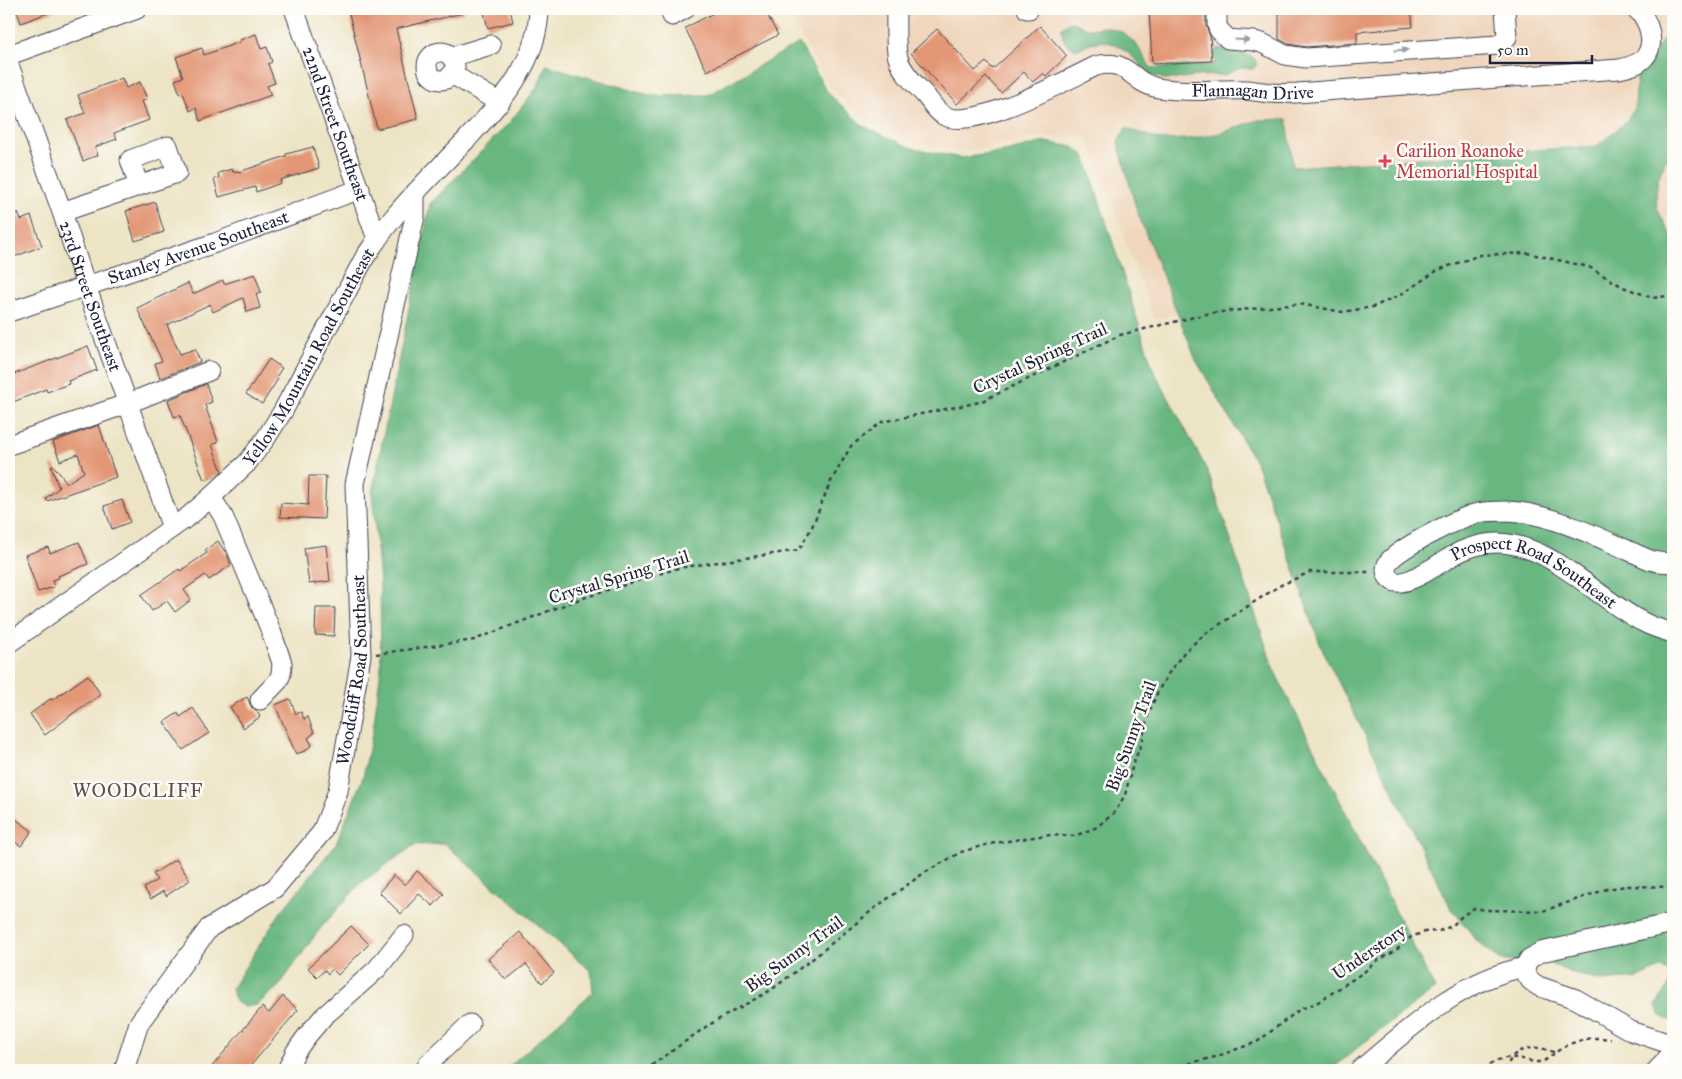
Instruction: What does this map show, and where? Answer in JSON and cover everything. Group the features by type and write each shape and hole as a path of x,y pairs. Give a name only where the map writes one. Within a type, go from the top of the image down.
{"street":[{"path":"9,55 137,9"},
{"name":"22nd Street Southeast","path":"294,9 377,239"},
{"name":"Yellow Mountain Road Southeast","path":"9,643 172,528 211,497 247,463 283,411 377,239 415,193 500,103 515,82 529,56 535,38 539,9"},
{"name":"Flannagan Drive","path":"896,9 897,58 906,73 943,115 953,118 980,116 1022,102 1096,66 1107,63 1116,64 1146,84 1157,88 1248,90 1271,93 1297,93 1619,69 1640,62 1645,58 1650,49 1651,39 1648,27 1641,13 1636,9"},
{"path":"1216,9 1217,25 1222,35 1228,38 1262,43 1285,55 1296,57 1498,45 1506,37 1506,17"},
{"path":"491,46 452,65 500,103"},
{"name":"23rd Street Southeast","path":"9,65 172,528"},
{"path":"62,212 138,186"},
{"name":"Stanley Avenue Southeast","path":"9,312 224,240 360,190"},
{"name":"Woodcliff Road Southeast","path":"124,1070 140,1023 209,928 275,888 322,832 338,791 361,656 355,484 415,216 415,193"},
{"path":"9,445 129,403 209,372"},
{"path":"211,497 223,516 271,631 282,663 278,681 260,700"},
{"name":"Prospect Road Southeast","path":"1673,563 1650,560 1566,525 1532,515 1510,511 1491,511 1458,520 1409,547 1391,559 1386,572 1389,578 1400,583 1413,580 1442,560 1463,550 1497,543 1516,545 1534,551 1554,562 1640,621 1673,633"},
{"path":"1657,1070 1666,1061 1673,1045 1631,1031 1576,999 1538,986 1525,973 1525,967 1528,959 1541,952 1673,923"},
{"path":"287,1070 296,1051 307,1036 323,1018 377,969 404,935"},
{"path":"1360,1070 1419,1020 1465,989 1498,974 1525,967"},
{"path":"426,1070 428,1064 470,1024"}],"path":[{"name":"Crystal Spring Trail","path":"361,656 474,640 577,600 678,568 799,550 812,527 830,483 851,446 882,422 980,402 1120,335 1211,313 1300,304 1342,312 1373,307 1400,295 1438,270 1480,255 1527,253 1589,267 1623,287 1653,298 1673,296"},
{"name":"Big Sunny Trail","path":"645,1070 707,1026 771,990 876,907 924,873 961,852 989,844 1046,835 1075,836 1097,827 1115,812 1124,795 1142,742 1148,715 1158,691 1170,671 1185,652 1205,634 1274,589 1310,572 1386,572"},
{"name":"Understory","path":"1117,1070 1174,1067 1215,1057 1257,1042 1299,1010 1318,1002 1364,972 1378,960 1394,952 1411,937 1452,926 1474,908 1487,910 1544,910 1607,889 1626,886 1673,887"},
{"path":"1484,1070 1492,1062 1502,1058 1534,1062 1543,1061 1582,1038 1623,1038 1631,1031"},
{"path":"1505,1070 1512,1058 1521,1050 1534,1047 1546,1048 1555,1053"}],"shaded area":[{"name":"Carilion Roanoke Memorial Hospital","path":"786,9 1673,9 1673,171 1655,293 1197,309 1154,319 1088,137 1043,136 962,152 912,141 865,119 830,88"}],"green space":[{"path":"1072,22 1089,29 1105,27 1122,32 1136,44 1151,68 1215,64 1214,52 1217,49 1250,56 1254,58 1257,64 1253,69 1241,68 1224,75 1165,79 1151,75 1124,50 1109,42 1100,41 1077,49 1073,48 1067,44 1062,35 1062,27"},
{"path":"1673,23 1673,151 1661,170 1656,200 1658,210 1673,239 1673,1022 1661,1016 1656,1006 1669,985 1670,976 1668,971 1660,968 1639,978 1600,981 1570,972 1544,961 1501,961 1478,942 1451,908 1321,647 1257,465 1196,360 1137,211 1118,142 1126,128 1160,140 1190,139 1221,133 1258,120 1287,119 1293,167 1597,146 1626,122 1635,107 1637,74 1653,57"},
{"path":"799,43 828,93 863,126 911,148 961,158 1005,152 1045,142 1073,147 1085,156 1153,369 1208,472 1274,670 1435,989 1331,1070 505,1070 593,992 591,971 445,844 414,845 361,883 319,930 279,986 257,1005 244,1007 235,1001 232,988 280,913 336,844 363,777 373,730 381,668 380,582 372,493 430,204 510,122 538,86 546,65 652,96 708,95"}],"building":[{"path":"16,9 56,9 56,10 21,23"},
{"path":"348,9 463,9 463,13 396,29 418,119 377,129"},
{"path":"483,9 510,9 513,22 488,28"},
{"path":"721,9 764,9 778,35 707,71 685,28"},
{"path":"1149,9 1206,9 1206,25 1210,36 1212,61 1152,64"},
{"path":"1279,9 1411,9 1413,27 1357,32 1357,43 1306,47 1288,44 1279,39"},
{"path":"1040,26 1067,56 1046,76 1043,73 1033,82 1024,72 1001,93 986,77 957,104 911,53 937,29 975,71 986,62 993,69"},
{"path":"256,34 261,49 267,47 272,62 268,64 275,83 267,86 271,95 200,121 196,108 190,111 183,93 180,94 175,80 183,77 176,57 202,48 204,55"},
{"path":"122,78 126,88 140,82 147,99 142,101 149,120 114,133 117,139 95,147 98,155 83,161 67,120 85,113 78,95"},
{"path":"313,147 319,168 280,180 281,183 256,192 255,187 219,197 214,179 219,178 218,173 232,169 233,172 239,172 286,156 286,154"},
{"path":"155,202 164,232 135,241 126,211"},
{"path":"18,213 21,220 31,216 42,246 9,259 9,216"},
{"path":"255,274 261,292 256,294 260,308 247,312 243,298 213,312 210,304 167,325 180,354 195,349 200,362 160,378 155,363 162,361 137,308 188,283 193,294 223,280 224,284"},
{"path":"88,346 97,370 68,381 69,384 47,392 46,389 13,402 9,389 9,376"},
{"path":"269,359 282,368 276,377 278,379 262,404 246,394"},
{"path":"206,384 212,402 205,405 218,442 212,445 222,471 217,476 204,480 180,415 174,417 168,400"},
{"path":"99,425 116,477 47,501 46,498 59,488 51,466 53,465 67,483 84,472 78,454 60,461 53,442"},
{"path":"309,476 326,476 324,519 280,517 281,503 308,505"},
{"path":"122,500 130,522 112,529 104,506"},
{"path":"218,541 231,565 209,580 205,575 184,590 191,600 175,612 167,601 152,611 141,595 179,569 180,571 207,553 205,550"},
{"path":"79,542 88,564 58,576 59,578 52,580 54,587 38,592 25,555 48,547 50,553"},
{"path":"326,545 330,581 309,584 304,548"},
{"path":"316,608 335,608 334,636 315,635"},
{"path":"88,675 101,695 45,735 30,714"},
{"path":"247,697 252,708 256,710 260,717 243,728 230,707"},
{"path":"290,699 296,714 301,712 304,719 308,717 314,733 308,738 312,745 305,751 296,754 275,705"},
{"path":"193,708 209,733 183,750 164,722 178,713 180,717"},
{"path":"9,814 32,831 21,846 9,838"},
{"path":"176,859 190,880 166,896 163,891 151,899 144,888 157,880 153,874"},
{"path":"417,871 444,894 433,906 419,894 401,914 379,892 394,875 405,885"},
{"path":"351,926 369,944 338,975 332,969 328,974 325,970 317,977 308,968"},
{"path":"520,932 554,973 542,983 526,964 506,980 488,959"},
{"path":"283,996 298,1010 247,1070 209,1070 262,1007 269,1013"}],"place":[{"name":"Carilion Roanoke Memorial Hospital","path":"1385,161"}],"district":[{"name":"WOODCLIFF","path":"138,790"}]}
